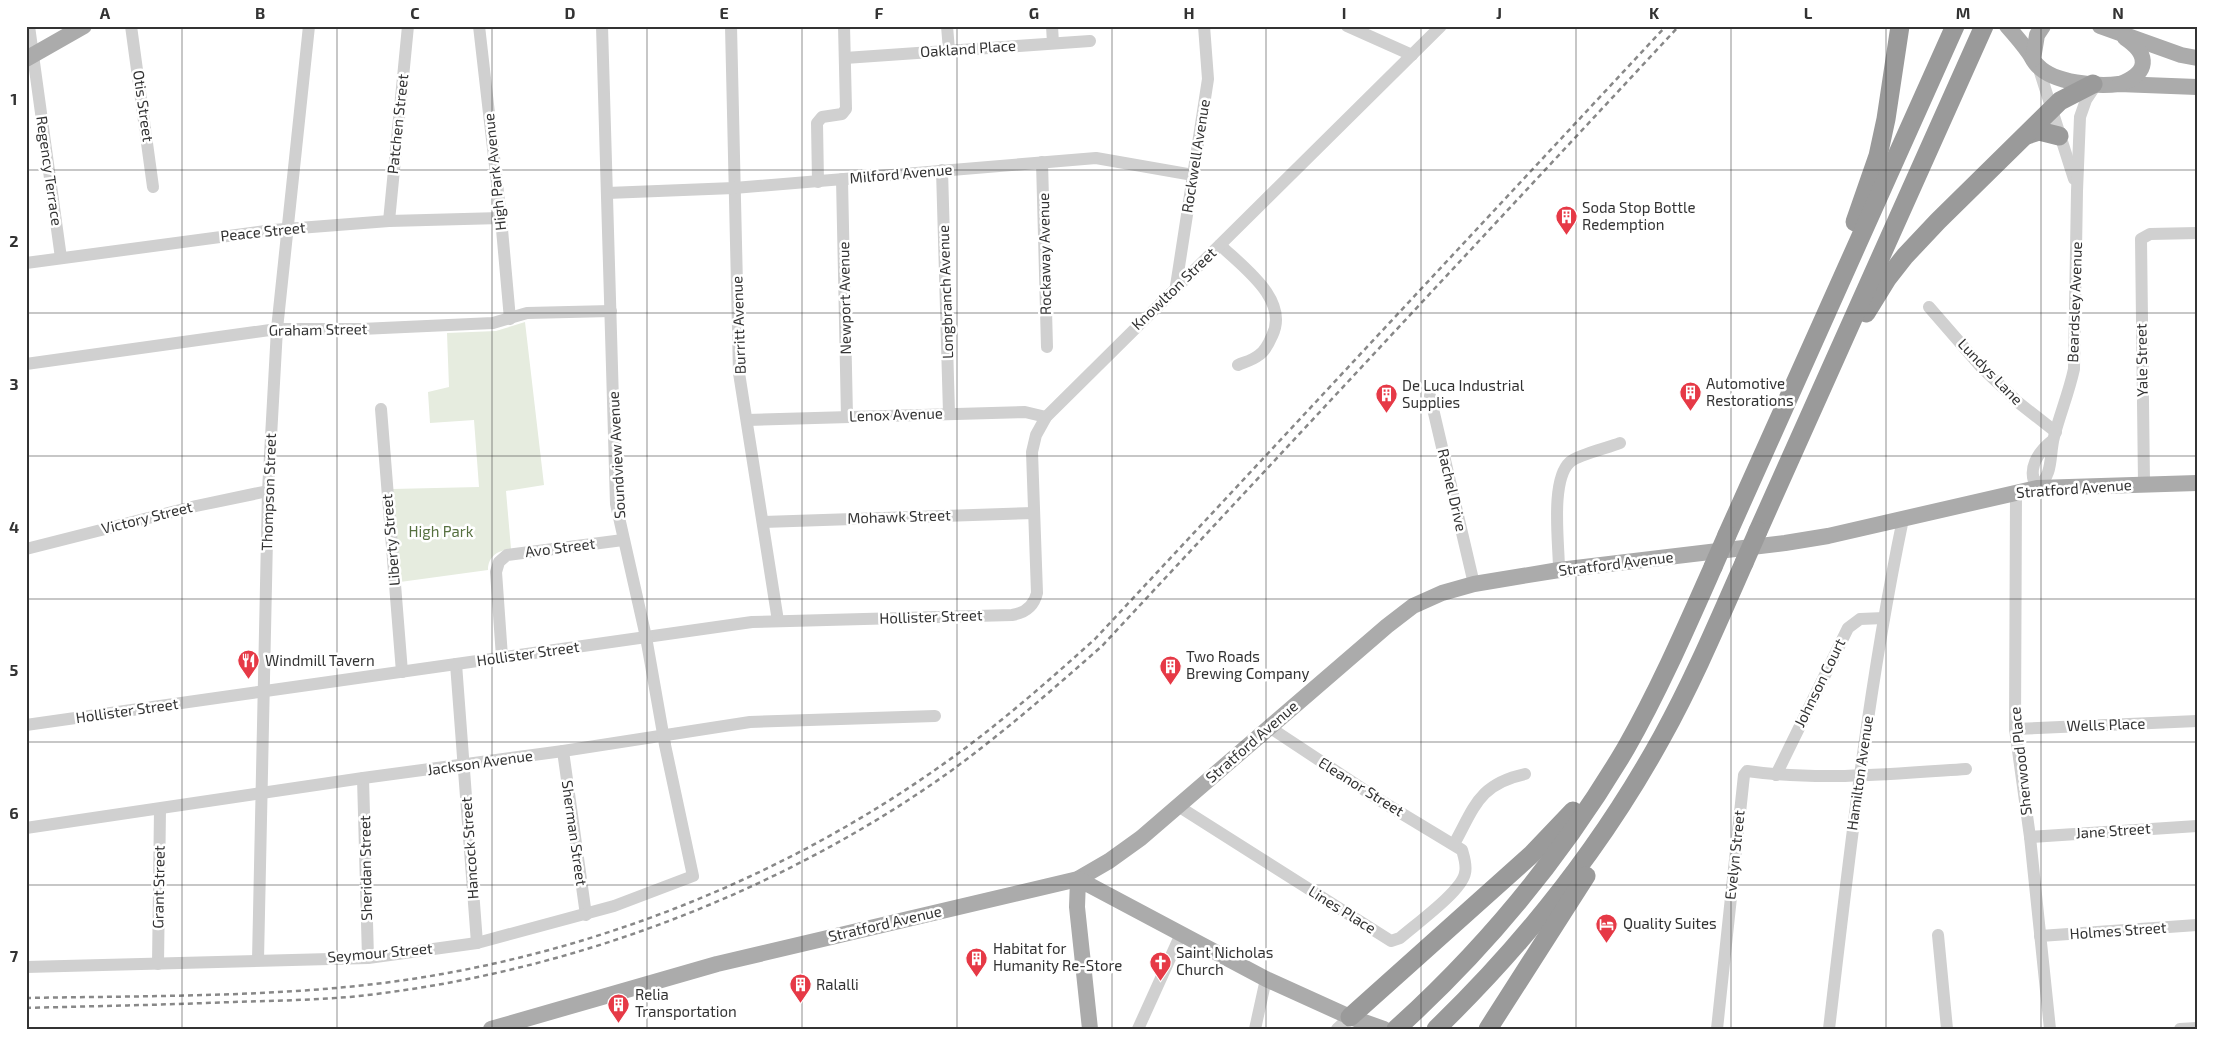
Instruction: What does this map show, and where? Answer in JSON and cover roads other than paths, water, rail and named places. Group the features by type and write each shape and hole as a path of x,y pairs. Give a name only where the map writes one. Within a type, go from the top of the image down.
{"highway":[{"path":"1792,391 1878,156 1886,120 1900,26"},
{"path":"1396,1029 1489,936 1553,858 1600,789 1642,717 1713,567 1955,26"},
{"path":"1488,1029 1585,879 1627,809 1693,676 1984,26"},
{"path":"1812,411 1870,307 1906,256 1938,222 2066,98 2095,84"},
{"path":"2027,136 2040,131 2059,136"},
{"path":"1343,1023 1557,830 1578,805 1642,717"},
{"path":"1439,1025 1506,957 1570,879 1628,795 1662,736"}],"main road":[{"path":"30,57 84,26"},
{"path":"2007,26 2036,62 2060,78 2095,84 2197,87"},
{"path":"2036,62 2037,35 2043,26"},
{"path":"2100,26 2181,55 2197,58"},
{"path":"2119,33 2136,47 2141,55 2142,63 2138,74 2119,84"},
{"name":"Stratford Avenue","path":"491,1029 717,964 1078,879 1119,854 1178,806 1402,614 1432,597 1474,584 1559,570 1785,543 1903,519 2037,488 2144,483 2197,483"},
{"path":"1090,1029 1077,907 1078,879 1266,979 1343,1023 1384,1029"}],"street":[{"name":"Regency Terrace","path":"29,26 30,57 61,258"},
{"name":"Otis Street","path":"131,26 153,187"},
{"name":"Thompson Street","path":"258,960 268,491 277,329 309,26"},
{"name":"Patchen Street","path":"389,221 408,26"},
{"name":"High Park Avenue","path":"479,26 501,218 510,319"},
{"name":"Soundview Avenue","path":"602,26 616,504 646,637 693,876"},
{"name":"Burritt Avenue","path":"731,26 739,373 778,621"},
{"path":"818,182 817,124 822,117 839,115 846,111 844,26"},
{"path":"948,26 949,50"},
{"path":"1052,26 1053,43"},
{"name":"Rockwell Avenue","path":"1176,286 1208,79 1204,26"},
{"path":"1347,26 1412,55"},
{"name":"Knowlton Street","path":"1031,606 1036,598 1038,586 1033,447 1037,430 1046,417 1176,286 1220,245 1441,26"},
{"name":"Oakland Place","path":"845,58 1090,41"},
{"name":"Beardsley Avenue","path":"2036,62 2077,192"},
{"name":"Beardsley Avenue","path":"2037,488 2033,477 2035,462 2042,449 2054,436 2068,395 2076,354 2077,192 2081,114 2095,84"},
{"name":"Milford Avenue","path":"607,192 734,188 1096,158 1193,175"},
{"name":"Rockaway Avenue","path":"1042,162 1047,347"},
{"name":"Longbranch Avenue","path":"942,170 949,414"},
{"name":"Newport Avenue","path":"842,179 847,417"},
{"name":"Peace Street","path":"26,263 287,228 389,221 501,218"},
{"name":"Yale Street","path":"2144,483 2140,242 2143,236 2150,234 2197,233"},
{"path":"1220,245 1261,285 1272,302 1276,318 1273,335 1262,353 1238,365"},
{"name":"Lundys Lane","path":"1929,307 1982,368 2054,436"},
{"name":"Graham Street","path":"26,364 277,329 371,328 493,323 527,313 611,311"},
{"name":"Rachel Drive","path":"1430,396 1474,584"},
{"name":"Liberty Street","path":"381,409 402,672"},
{"name":"Lenox Avenue","path":"747,420 1024,412 1046,417"},
{"path":"1559,570 1558,488 1561,474 1570,461 1620,443"},
{"name":"Victory Street","path":"26,549 196,506 268,491"},
{"name":"Sherwood Place","path":"2016,492 2016,730 2030,837 2050,1029"},
{"name":"Mohawk Street","path":"763,522 1034,514"},
{"name":"Hamilton Avenue","path":"1830,1029 1859,776 1884,618 1903,519"},
{"name":"Avo Street","path":"502,657 496,572 499,562 508,555 624,540"},
{"name":"Hollister Street","path":"26,725 743,623 1012,614 1023,612 1031,606"},
{"name":"Johnson Court","path":"1776,775 1848,628 1860,619 1884,618"},
{"name":"Hancock Street","path":"456,664 477,943"},
{"name":"Jackson Avenue","path":"26,828 160,810 363,778 563,751 750,722 935,716"},
{"name":"Wells Place","path":"2016,730 2197,721"},
{"name":"Eleanor Street","path":"1269,728 1381,801 1454,844"},
{"name":"Sherman Street","path":"563,751 586,915"},
{"path":"1776,775 1859,776 1966,769"},
{"name":"Evelyn Street","path":"1717,1029 1743,784 1746,771 1776,775"},
{"path":"1454,844 1479,800 1491,786 1506,778 1525,774"},
{"name":"Sheridan Street","path":"363,778 368,958"},
{"name":"Lines Place","path":"1178,806 1391,941 1400,938 1459,887 1465,873 1465,859 1462,850 1454,844"},
{"name":"Grant Street","path":"158,964 160,810"},
{"name":"Jane Street","path":"2030,837 2197,826"},
{"name":"Seymour Street","path":"26,967 368,958 477,943 586,915 693,876"},
{"name":"Holmes Street","path":"2040,936 2197,925"},
{"path":"1138,1029 1181,934"},
{"path":"1938,935 1946,1029"},
{"path":"1255,1029 1266,979"},
{"path":"2180,1029 2197,1028"}],"railway":[{"path":"26,998 187,996 347,987 426,977 505,961 582,940 659,915 733,884 806,849 875,809 942,765 982,735 1095,639 1666,26"},
{"path":"26,1008 276,1001 349,997 428,986 507,970 586,949 663,923 738,892 811,857 881,817 948,773 988,743 1102,646 1679,26"}],"place":[{"name":"Soda Stop Bottle Redemption","path":"1566,236"},
{"name":"Automotive Restorations","path":"1690,412"},
{"name":"De Luca Industrial Supplies","path":"1386,414"},
{"name":"Windmill Tavern","path":"249,680"},
{"name":"Two Roads Brewing Company","path":"1170,685"},
{"name":"Quality Suites","path":"1607,943"},
{"name":"Habitat for Humanity Re-Store","path":"977,977"},
{"name":"Saint Nicholas Church","path":"1160,981"},
{"name":"Ralalli","path":"800,1004"},
{"name":"Relia Transportation","path":"619,1023"}],"park label":[{"name":"High Park","path":"441,532"}]}
